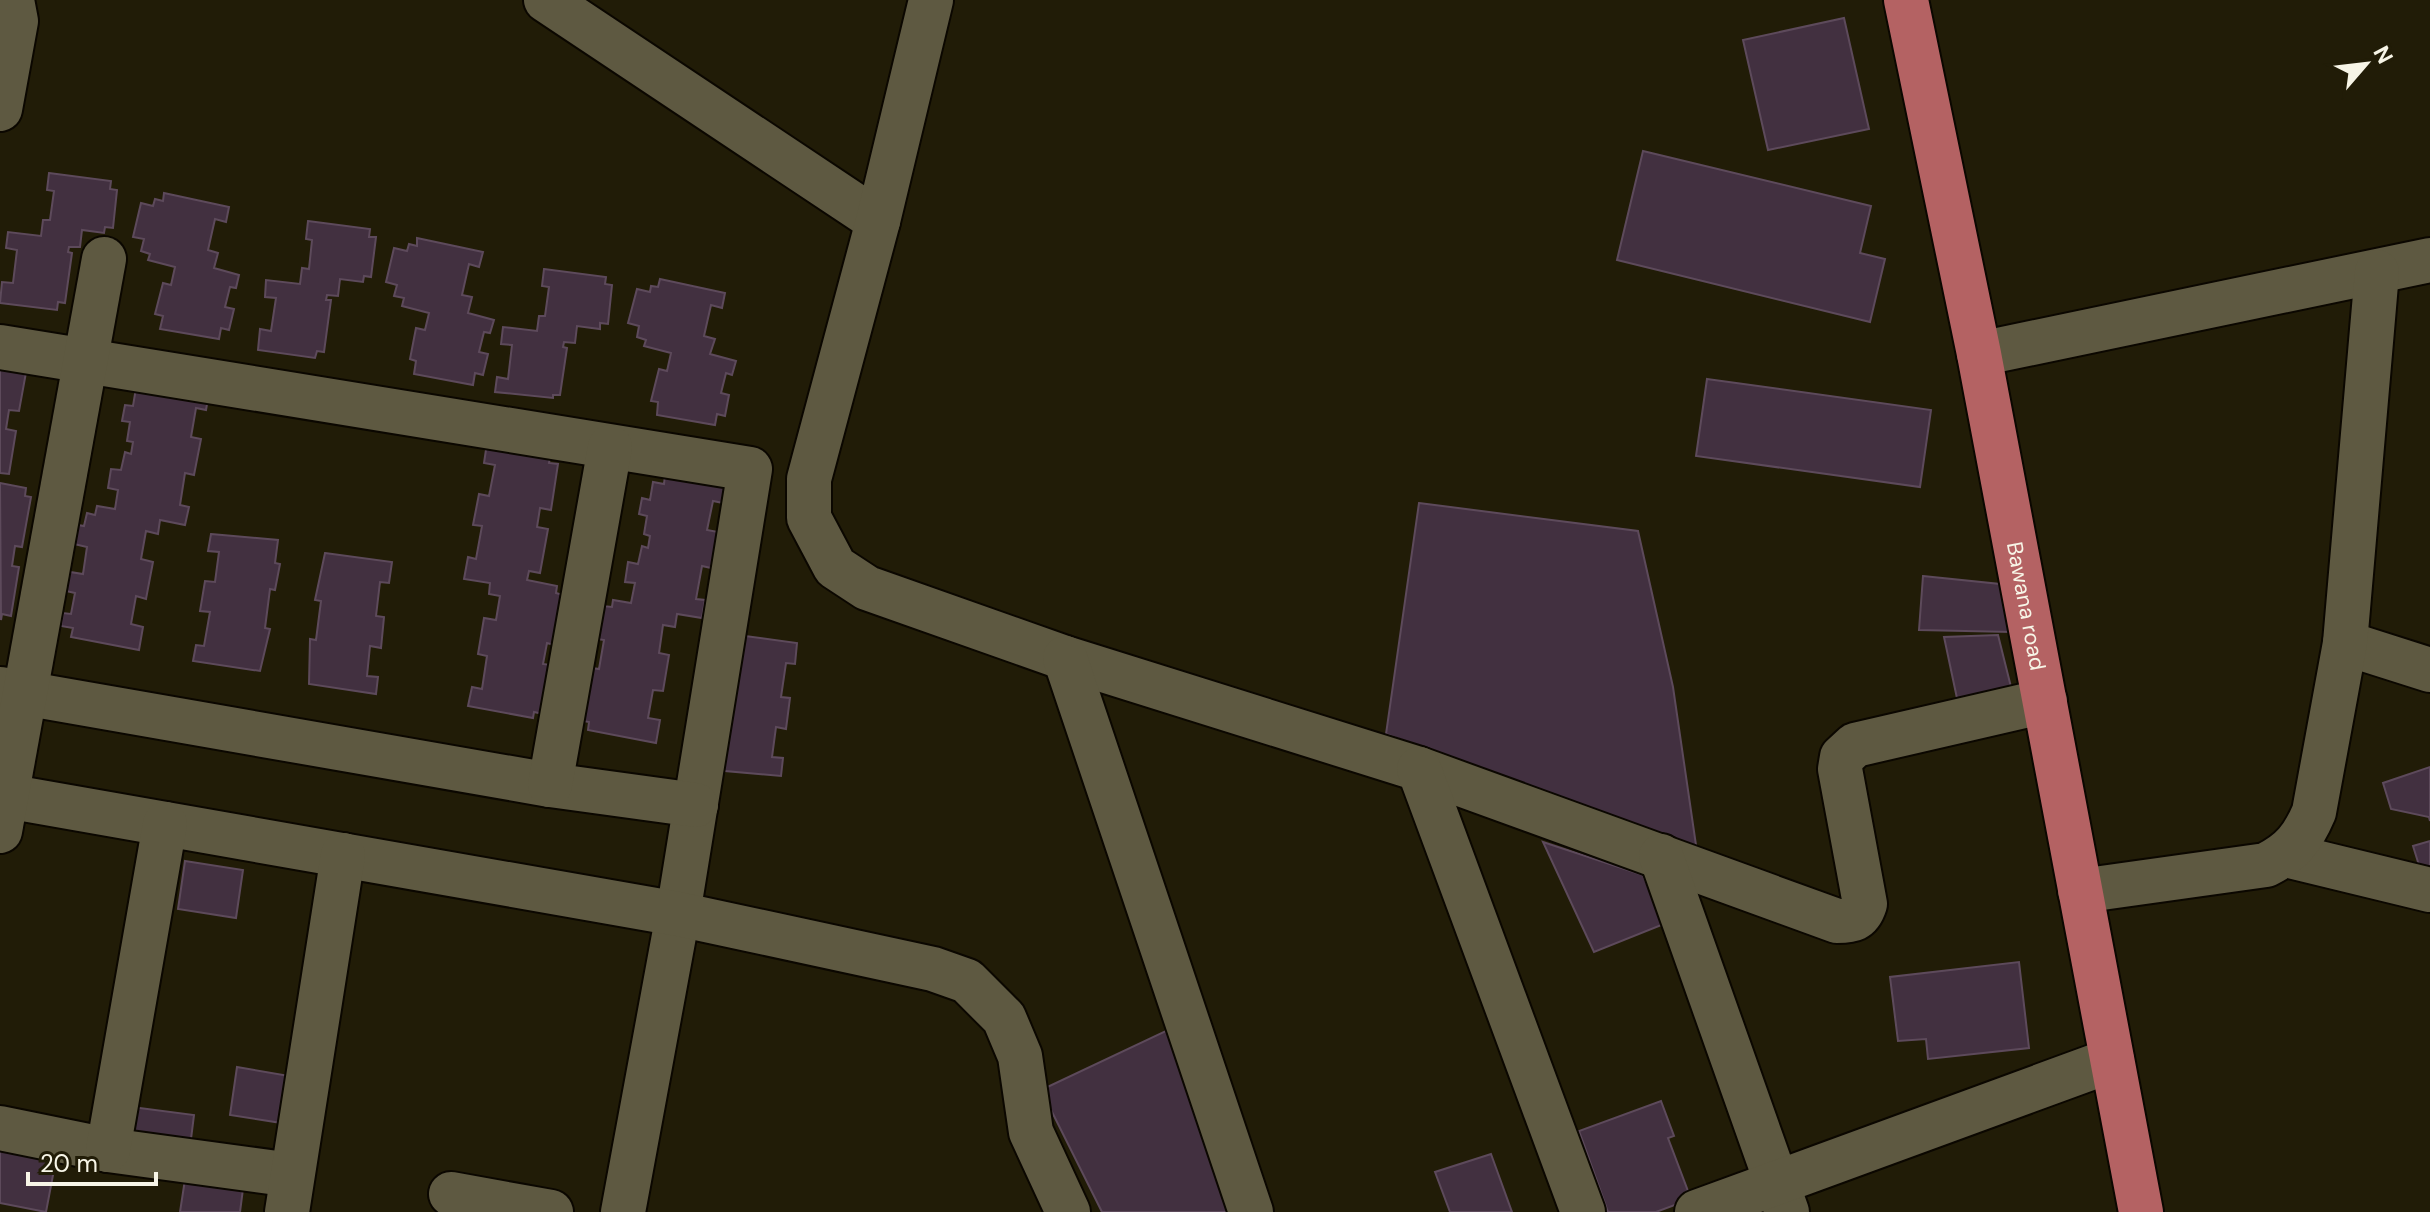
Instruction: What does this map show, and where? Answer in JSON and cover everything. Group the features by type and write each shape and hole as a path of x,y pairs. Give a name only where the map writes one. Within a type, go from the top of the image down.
{"main road":[{"name":"Bawana road","path":"1906,0 1979,354 2141,1212"}],"street":[{"path":"0,109 16,21 12,0"},
{"path":"931,0 878,221 809,479 809,518 835,567 867,588 1065,658 1419,769 1837,921 1852,921 1862,914 1865,904 1840,769 1847,750 2045,701"},
{"path":"553,2 878,221"},
{"path":"104,259 12,691 2,807 165,824 678,914 933,969 967,981 1004,1018 1020,1056 1031,1132 1068,1212"},
{"path":"1979,354 2430,260"},
{"path":"2080,891 2266,865 2286,855 2304,836 2314,812 2345,643 2377,272"},
{"path":"0,347 750,469 678,914 623,1212"},
{"path":"550,785 610,447"},
{"path":"2345,643 2430,670"},
{"path":"1065,658 1251,1212"},
{"path":"12,691 550,785 696,805"},
{"path":"1419,769 1583,1212"},
{"path":"108,1150 165,824"},
{"path":"0,1128 108,1150 290,1194 343,855"},
{"path":"2286,855 2430,890"},
{"path":"1661,856 1782,1197"},
{"path":"1697,1212 1782,1197 2112,1060"},
{"path":"451,1194 551,1212"}],"building":[{"path":"1844,18 1869,129 1768,150 1743,40"},
{"path":"1643,151 1871,206 1860,253 1885,259 1870,322 1617,260"},
{"path":"49,173 111,181 110,189 117,190 113,228 105,227 104,233 82,230 80,247 69,247 68,252 72,253 65,303 58,302 57,310 0,303 2,282 13,283 17,250 6,248 8,232 41,236 43,220 50,220 54,191 47,190"},
{"path":"164,193 229,207 226,222 215,219 208,250 218,253 214,268 239,275 236,288 230,287 225,307 234,309 229,330 221,328 219,339 160,329 163,316 155,314 163,283 171,285 175,267 148,260 150,254 141,251 144,239 133,237 141,203 153,206 155,199 163,201"},
{"path":"308,221 370,229 369,237 376,237 371,277 364,276 363,282 340,279 338,296 327,295 326,300 331,300 324,352 317,351 315,358 258,350 260,329 271,331 276,298 265,297 266,280 300,284 302,268 309,269 312,240 306,239"},
{"path":"417,238 483,252 479,267 469,264 462,295 472,297 468,313 494,320 490,333 484,332 479,352 488,354 483,375 475,373 473,385 414,374 416,361 410,359 416,328 425,330 429,313 402,306 404,298 394,296 397,285 386,282 394,248 407,251 409,244 417,246"},
{"path":"544,269 606,277 605,284 612,285 608,324 600,323 600,329 577,326 575,343 564,342 563,347 567,348 560,395 553,395 553,398 495,392 497,377 508,379 512,345 501,344 503,327 537,331 539,316 545,316 549,287 542,286"},
{"path":"660,279 725,293 722,308 711,305 704,336 715,339 710,354 736,361 732,375 726,373 721,393 729,395 725,416 717,414 715,425 657,415 658,402 651,401 659,369 667,371 671,353 644,346 646,340 637,337 639,326 628,323 637,289 650,292 651,286 658,287"},
{"path":"0,352 27,367 19,411 9,410 6,429 16,431 9,474 0,473"},
{"path":"1707,379 1931,410 1920,487 1696,456"},
{"path":"136,388 209,393 206,410 196,408 191,437 201,439 194,475 185,473 180,505 189,507 185,525 160,520 158,534 146,531 141,559 153,562 146,599 136,596 131,624 143,627 139,650 71,637 73,628 61,626 63,613 71,614 75,593 66,591 70,572 83,574 87,547 74,544 78,525 84,526 87,513 95,515 97,506 115,509 118,490 108,488 111,469 121,470 125,452 131,454 133,442 127,441 130,422 122,421 125,405 133,406"},
{"path":"487,443 551,453 549,463 558,464 551,510 540,508 537,527 548,529 540,573 529,571 527,580 557,586 556,593 563,595 554,645 547,643 543,664 551,665 543,714 534,712 533,718 468,706 472,687 482,689 487,656 478,654 484,618 496,620 500,596 489,594 490,583 464,579 468,557 476,559 482,526 473,525 479,494 489,496 495,465 484,463"},
{"path":"665,475 726,487 723,503 713,501 707,530 718,532 711,568 702,566 696,599 705,600 702,618 677,614 675,627 663,625 659,653 669,655 663,691 653,690 648,718 660,720 656,743 588,730 589,722 583,721 592,668 599,669 604,640 591,638 603,606 612,607 613,600 631,603 635,583 625,582 628,562 638,564 642,546 648,548 650,536 644,534 647,516 639,514 642,498 650,500 653,482 664,484"},
{"path":"0,483 26,488 25,496 31,497 22,547 15,546 12,566 19,567 11,616 2,614 1,620"},
{"path":"1419,503 1638,531 1673,687 1697,852 1386,734"},
{"path":"211,534 278,540 275,563 280,564 275,590 270,589 265,628 270,629 260,671 193,661 196,645 204,646 210,612 200,611 205,581 215,582 219,552 208,551"},
{"path":"325,553 392,562 389,583 380,582 376,616 384,617 381,648 370,646 367,676 378,677 376,694 309,684 310,639 316,640 321,601 315,600"},
{"path":"1923,576 2000,584 2011,632 1919,630"},
{"path":"730,634 797,643 795,664 786,663 781,697 790,698 786,729 776,727 772,757 783,758 781,776 714,770"},
{"path":"1998,635 2012,691 1958,703 1944,637"},
{"path":"2430,767 2430,821 2429,817 2391,809 2383,783"},
{"path":"2430,841 2430,874 2422,875 2413,846"},
{"path":"1543,842 1643,875 1664,924 1594,952"},
{"path":"185,861 243,870 236,918 178,909"},
{"path":"2019,962 2029,1048 1928,1059 1926,1039 1898,1041 1890,977"},
{"path":"1170,1029 1239,1212 1102,1212 1041,1090"},
{"path":"237,1067 295,1077 288,1124 230,1115"},
{"path":"1661,1101 1674,1136 1668,1138 1691,1199 1656,1212 1608,1212 1579,1131"},
{"path":"132,1107 194,1115 190,1147 128,1139"},
{"path":"0,1144 57,1154 46,1212 0,1203"},
{"path":"1491,1154 1512,1212 1450,1212 1435,1172"},
{"path":"186,1173 244,1181 240,1212 180,1212"}]}
